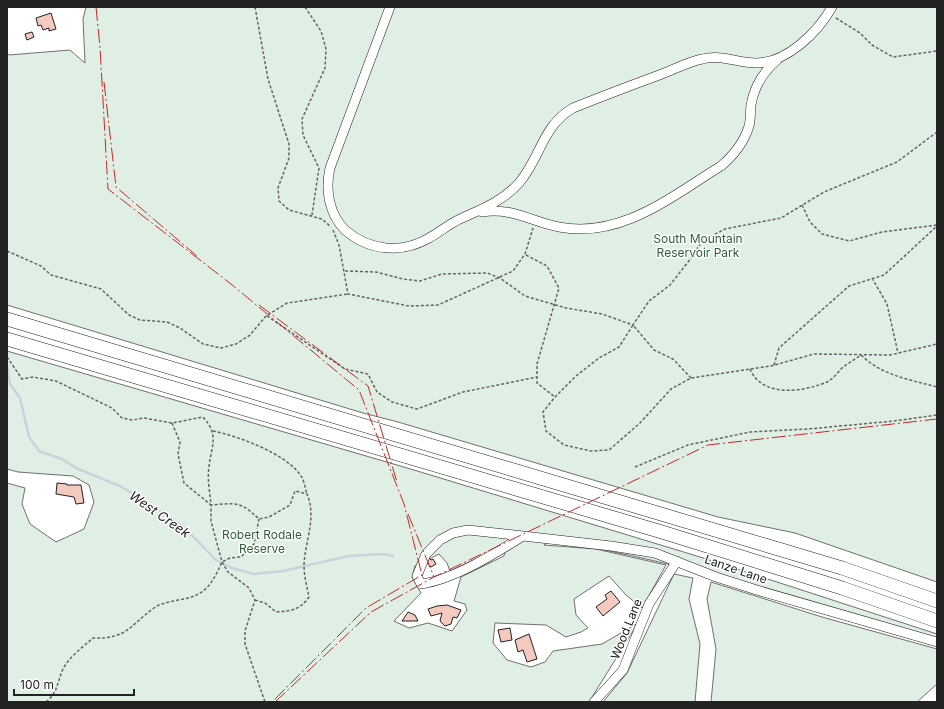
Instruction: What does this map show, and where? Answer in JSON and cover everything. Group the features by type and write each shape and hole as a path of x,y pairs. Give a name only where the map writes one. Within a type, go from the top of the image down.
{"highway":[{"path":"7,319 842,568 937,601"},
{"path":"7,340 655,530 842,588 937,621"}],"street":[{"path":"390,7 330,168 327,188 332,209 340,223 361,242 382,248 395,249 418,244 430,238 447,226 492,205 518,184 528,171 549,130 560,117 573,108 700,59 723,57 754,63 763,63 780,57"},
{"path":"473,214 498,211 514,212 560,227 576,229 592,229 621,223 636,217 721,166 734,153 745,138 749,126 753,95 769,66 809,36 830,11"},
{"name":"Lanze Lane","path":"523,536 497,552 441,579 421,584 418,580 417,576 426,554 440,540 453,533 468,530 523,536 611,546 655,554 677,561 716,577 760,591 937,642"},
{"name":"Wood Lane","path":"594,702 622,670 649,604 677,561"}],"path":[{"path":"254,7 268,79 289,144 289,158 278,188 280,201 289,210 312,215 322,219 332,228 339,245 345,271 348,294"},
{"path":"305,7 321,31 326,49 325,68 302,119 303,134 319,168 312,215"},
{"path":"830,11 860,32 872,46 893,57 937,51"},
{"path":"937,132 897,162 824,192 781,218 725,229 702,241 692,257 670,285 649,301 619,347 599,358 576,376 554,397 543,412 546,431 564,445 591,451 609,450 640,423 671,389 691,378 774,365 814,354 890,355 937,344"},
{"path":"802,205 810,222 822,234 849,241 882,232 937,226"},
{"path":"7,251 41,266 51,275 101,289 129,315 140,320 167,322 180,328 203,344 220,348 236,344 250,335 266,316 287,303 348,294 409,306 438,305 513,271 525,254 535,219"},
{"path":"774,365 779,348 849,286 884,275 937,226"},
{"path":"525,254 548,266 559,288 537,364 536,383 554,397"},
{"path":"345,271 376,272 403,279 420,281 442,274 487,273 500,278 525,296 566,308 602,314 633,325 654,350 673,359 691,378"},
{"path":"872,278 888,304 898,353"},
{"path":"266,316 345,369 368,374 377,392 392,402 417,408 463,392 537,377"},
{"path":"750,369 754,378 765,387 784,391 808,387 828,381 842,368 861,355"},
{"path":"861,355 871,365 885,373 937,387"},
{"path":"7,357 22,379 33,377 56,381 92,397 112,408 122,418 132,420 144,418 172,423 203,417 209,424 213,431 213,446 209,466 211,521 222,562 228,572 249,588 255,600 245,632 245,644 265,702"},
{"path":"635,467 688,445 750,432 863,424 937,415"},
{"path":"172,423 180,442 178,454 184,483 211,505 237,503 247,508 259,519"},
{"path":"213,431 229,435 285,460 302,476 310,503 312,513 304,566 309,597 303,606 292,611 276,612 265,603 255,600"},
{"path":"259,519 269,517 290,505 295,491 307,494"},
{"path":"46,702 54,696 63,668 77,652 93,638 107,638 123,633 155,607 194,598 213,583 222,562 230,558 241,556 254,544 259,519"}],"green space":[{"name":"South Mountain Reservoir Park","path":"86,7 937,7 937,582 795,533 718,517 398,422 363,413 7,305 7,53 9,55 70,50 85,63 83,19"},
{"name":"Robert Rodale Reserve","path":"7,351 414,470 700,557 937,634 937,639 685,568 604,550 550,541 544,545 596,549 666,565 642,608 626,595 609,576 574,599 576,615 588,628 581,632 566,637 546,625 495,623 493,643 507,660 531,667 545,662 553,651 602,644 638,623 589,702 7,702 7,483 25,488 22,504 30,524 56,542 84,529 94,502 89,485 73,476 18,472 7,469","holes":["506,543 504,556 461,577 454,601 465,604 467,610 452,631 428,623 409,628 394,621 421,593 412,577 415,566 439,554 447,563 450,571 505,545"]},
{"path":"674,574 693,578 689,599 700,644 695,702 603,702 627,673"},
{"path":"711,582 822,617 937,649 937,684 917,702 711,702 716,649 707,599"}],"building":[{"path":"51,13 56,29 49,31 49,28 43,30 41,25 38,26 36,18"},
{"path":"32,32 34,37 27,40 25,34"},
{"path":"57,483 81,485 84,503 76,504 74,497 56,494"},
{"path":"429,558 431,560 433,559 436,564 431,567 425,561"},
{"path":"611,591 620,602 603,616 596,607 607,599 605,595"},
{"path":"447,605 461,610 457,618 453,617 451,624 445,626 440,621 442,613 431,616 428,609"},
{"path":"408,612 415,615 418,621 402,621"},
{"path":"510,628 512,640 501,642 498,630"},
{"path":"529,634 537,659 527,662 523,650 518,652 515,640"}],"waterway":[{"name":"West Creek","path":"7,365 10,384 20,398 29,437 39,451 62,459 76,468 122,487 184,527 216,560 232,568 254,574 283,571 349,556 382,554 393,556"}],"power":[{"path":"96,7 100,47 108,189 231,284 359,390 404,504 422,575 366,608 272,702"},
{"path":"104,82 116,187 198,257"},
{"path":"259,305 368,386 397,482"},
{"path":"275,702 371,612 434,577 708,445 937,419"},
{"path":"408,514 434,577"}]}
